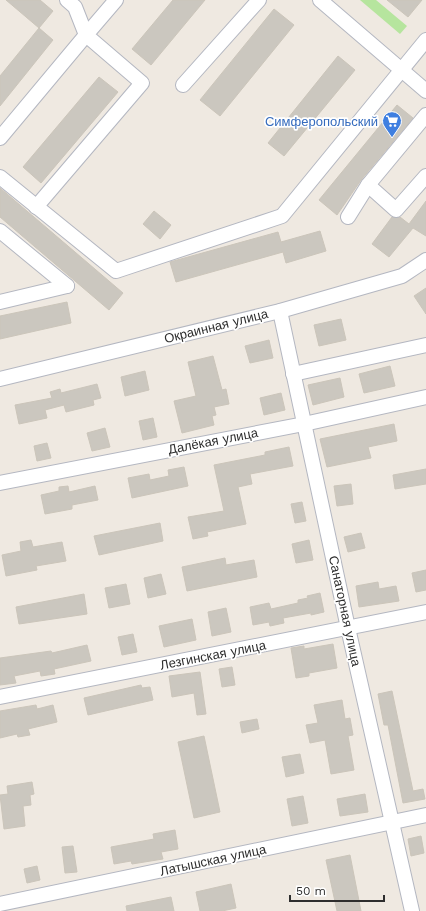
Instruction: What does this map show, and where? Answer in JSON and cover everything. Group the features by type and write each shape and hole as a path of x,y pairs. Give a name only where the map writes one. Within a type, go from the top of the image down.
{"street":[{"path":"0,138 116,0"},
{"path":"183,85 259,0"},
{"path":"320,0 426,90"},
{"path":"36,207 142,83 86,35 74,2"},
{"path":"0,177 116,271 282,216 426,40"},
{"path":"348,217 368,185 426,115"},
{"path":"368,185 396,210 426,176"},
{"path":"0,231 67,286 0,302"},
{"name":"Окраинная улица","path":"0,379 280,311 402,276 426,260"},
{"name":"Санаторная улица","path":"280,311 348,628 412,911"},
{"path":"293,374 426,345"},
{"name":"Далёкая улица","path":"0,483 304,424 426,397"},
{"name":"Лезгинская улица","path":"0,697 426,612"},
{"name":"Латышская улица","path":"0,904 426,815"}],"green space":[{"path":"360,0 376,0 407,26 400,34"}],"building":[{"path":"6,0 40,0 53,11 39,28"},
{"path":"173,0 205,0 151,65 132,49"},
{"path":"387,0 422,0 408,17"},
{"path":"274,9 294,25 220,116 200,100"},
{"path":"39,28 53,40 0,106 0,76"},
{"path":"338,56 355,70 284,156 268,143"},
{"path":"99,77 118,92 41,183 23,167"},
{"path":"397,105 413,118 361,180 337,215 319,200"},
{"path":"0,188 123,293 109,310 0,217"},
{"path":"426,201 426,236 413,228 389,257 372,244 392,217 400,217 409,224"},
{"path":"154,211 171,225 160,239 143,224"},
{"path":"320,231 326,251 286,263 283,252 176,282 170,262 278,232 281,242"},
{"path":"426,288 426,314 414,296"},
{"path":"67,302 71,323 0,339 0,316"},
{"path":"341,319 346,340 319,346 314,325"},
{"path":"269,340 273,358 250,363 245,346"},
{"path":"213,356 222,390 226,389 229,404 214,407 216,415 212,416 214,425 182,433 174,401 196,396 188,362"},
{"path":"390,366 395,386 364,393 359,374"},
{"path":"145,371 149,390 125,396 121,377"},
{"path":"340,378 344,397 313,405 308,385"},
{"path":"97,384 101,398 93,400 94,405 66,412 64,405 45,410 47,418 19,424 15,405 52,398 50,392 60,389 61,393"},
{"path":"281,393 285,410 264,415 260,398"},
{"path":"153,418 157,437 143,440 139,421"},
{"path":"394,424 397,441 368,447 371,458 327,467 320,439"},
{"path":"105,428 110,447 92,451 87,433"},
{"path":"47,443 51,458 37,461 34,446"},
{"path":"289,447 293,466 250,474 252,484 238,487 246,524 207,532 208,536 193,539 188,517 224,511 214,465 265,455 265,452"},
{"path":"184,467 188,486 132,498 128,478 149,474 150,480 169,476 168,470"},
{"path":"426,469 426,484 395,489 393,475"},
{"path":"351,484 353,504 337,506 334,486"},
{"path":"68,486 69,492 95,486 98,500 72,505 72,509 45,514 41,495 59,491 59,487"},
{"path":"302,502 306,521 295,523 291,504"},
{"path":"160,523 163,541 99,555 94,536"},
{"path":"361,533 365,548 348,552 344,537"},
{"path":"31,540 33,547 62,542 66,561 36,566 37,570 6,576 2,555 21,551 20,542"},
{"path":"309,540 313,560 296,563 292,544"},
{"path":"225,558 226,565 254,560 257,577 187,591 182,567"},
{"path":"426,570 426,590 416,592 412,573"},
{"path":"161,574 166,594 148,598 144,578"},
{"path":"378,582 379,589 396,586 399,601 359,607 356,586"},
{"path":"126,584 130,604 109,608 105,588"},
{"path":"320,593 324,612 283,618 284,623 270,626 269,622 253,625 250,607 269,603 271,609 298,603 298,600"},
{"path":"84,594 87,614 19,624 16,607"},
{"path":"226,608 231,632 212,636 208,612"},
{"path":"192,619 196,640 164,647 159,626"},
{"path":"133,634 137,652 122,655 118,637"},
{"path":"333,644 337,668 309,673 309,676 296,678 291,648 304,646 304,649"},
{"path":"87,645 91,661 54,669 55,674 41,676 40,671 14,676 16,683 0,685 0,658 51,651 52,653"},
{"path":"232,667 235,685 222,687 219,669"},
{"path":"200,672 206,714 197,715 194,693 172,697 169,676"},
{"path":"141,685 142,688 150,687 153,700 88,715 84,698"},
{"path":"392,691 413,791 423,789 425,799 403,803 388,725 384,725 378,694"},
{"path":"342,700 345,719 350,718 353,735 348,736 354,770 331,774 325,740 310,743 306,725 318,723 314,705"},
{"path":"36,705 37,709 53,705 57,722 28,729 30,735 18,737 17,734 0,738 0,711"},
{"path":"257,719 259,729 242,733 240,722"},
{"path":"204,736 220,812 194,818 178,742"},
{"path":"300,754 304,773 286,777 282,757"},
{"path":"32,782 34,794 30,795 31,805 23,806 25,826 4,829 0,795 8,794 7,786"},
{"path":"365,794 368,812 340,816 337,799"},
{"path":"303,796 308,823 292,826 287,799"},
{"path":"175,830 178,849 161,852 163,859 132,864 131,861 114,864 111,847 154,839 153,834"},
{"path":"421,836 424,853 411,856 408,839"},
{"path":"73,846 77,872 65,873 62,847"},
{"path":"350,855 361,911 337,911 326,860"},
{"path":"37,866 40,880 27,883 24,869"},
{"path":"231,884 236,908 222,911 200,911 196,892"},
{"path":"171,897 174,911 127,911 126,906"}],"place":[{"name":"Симферопольский","path":"392,138"}]}
